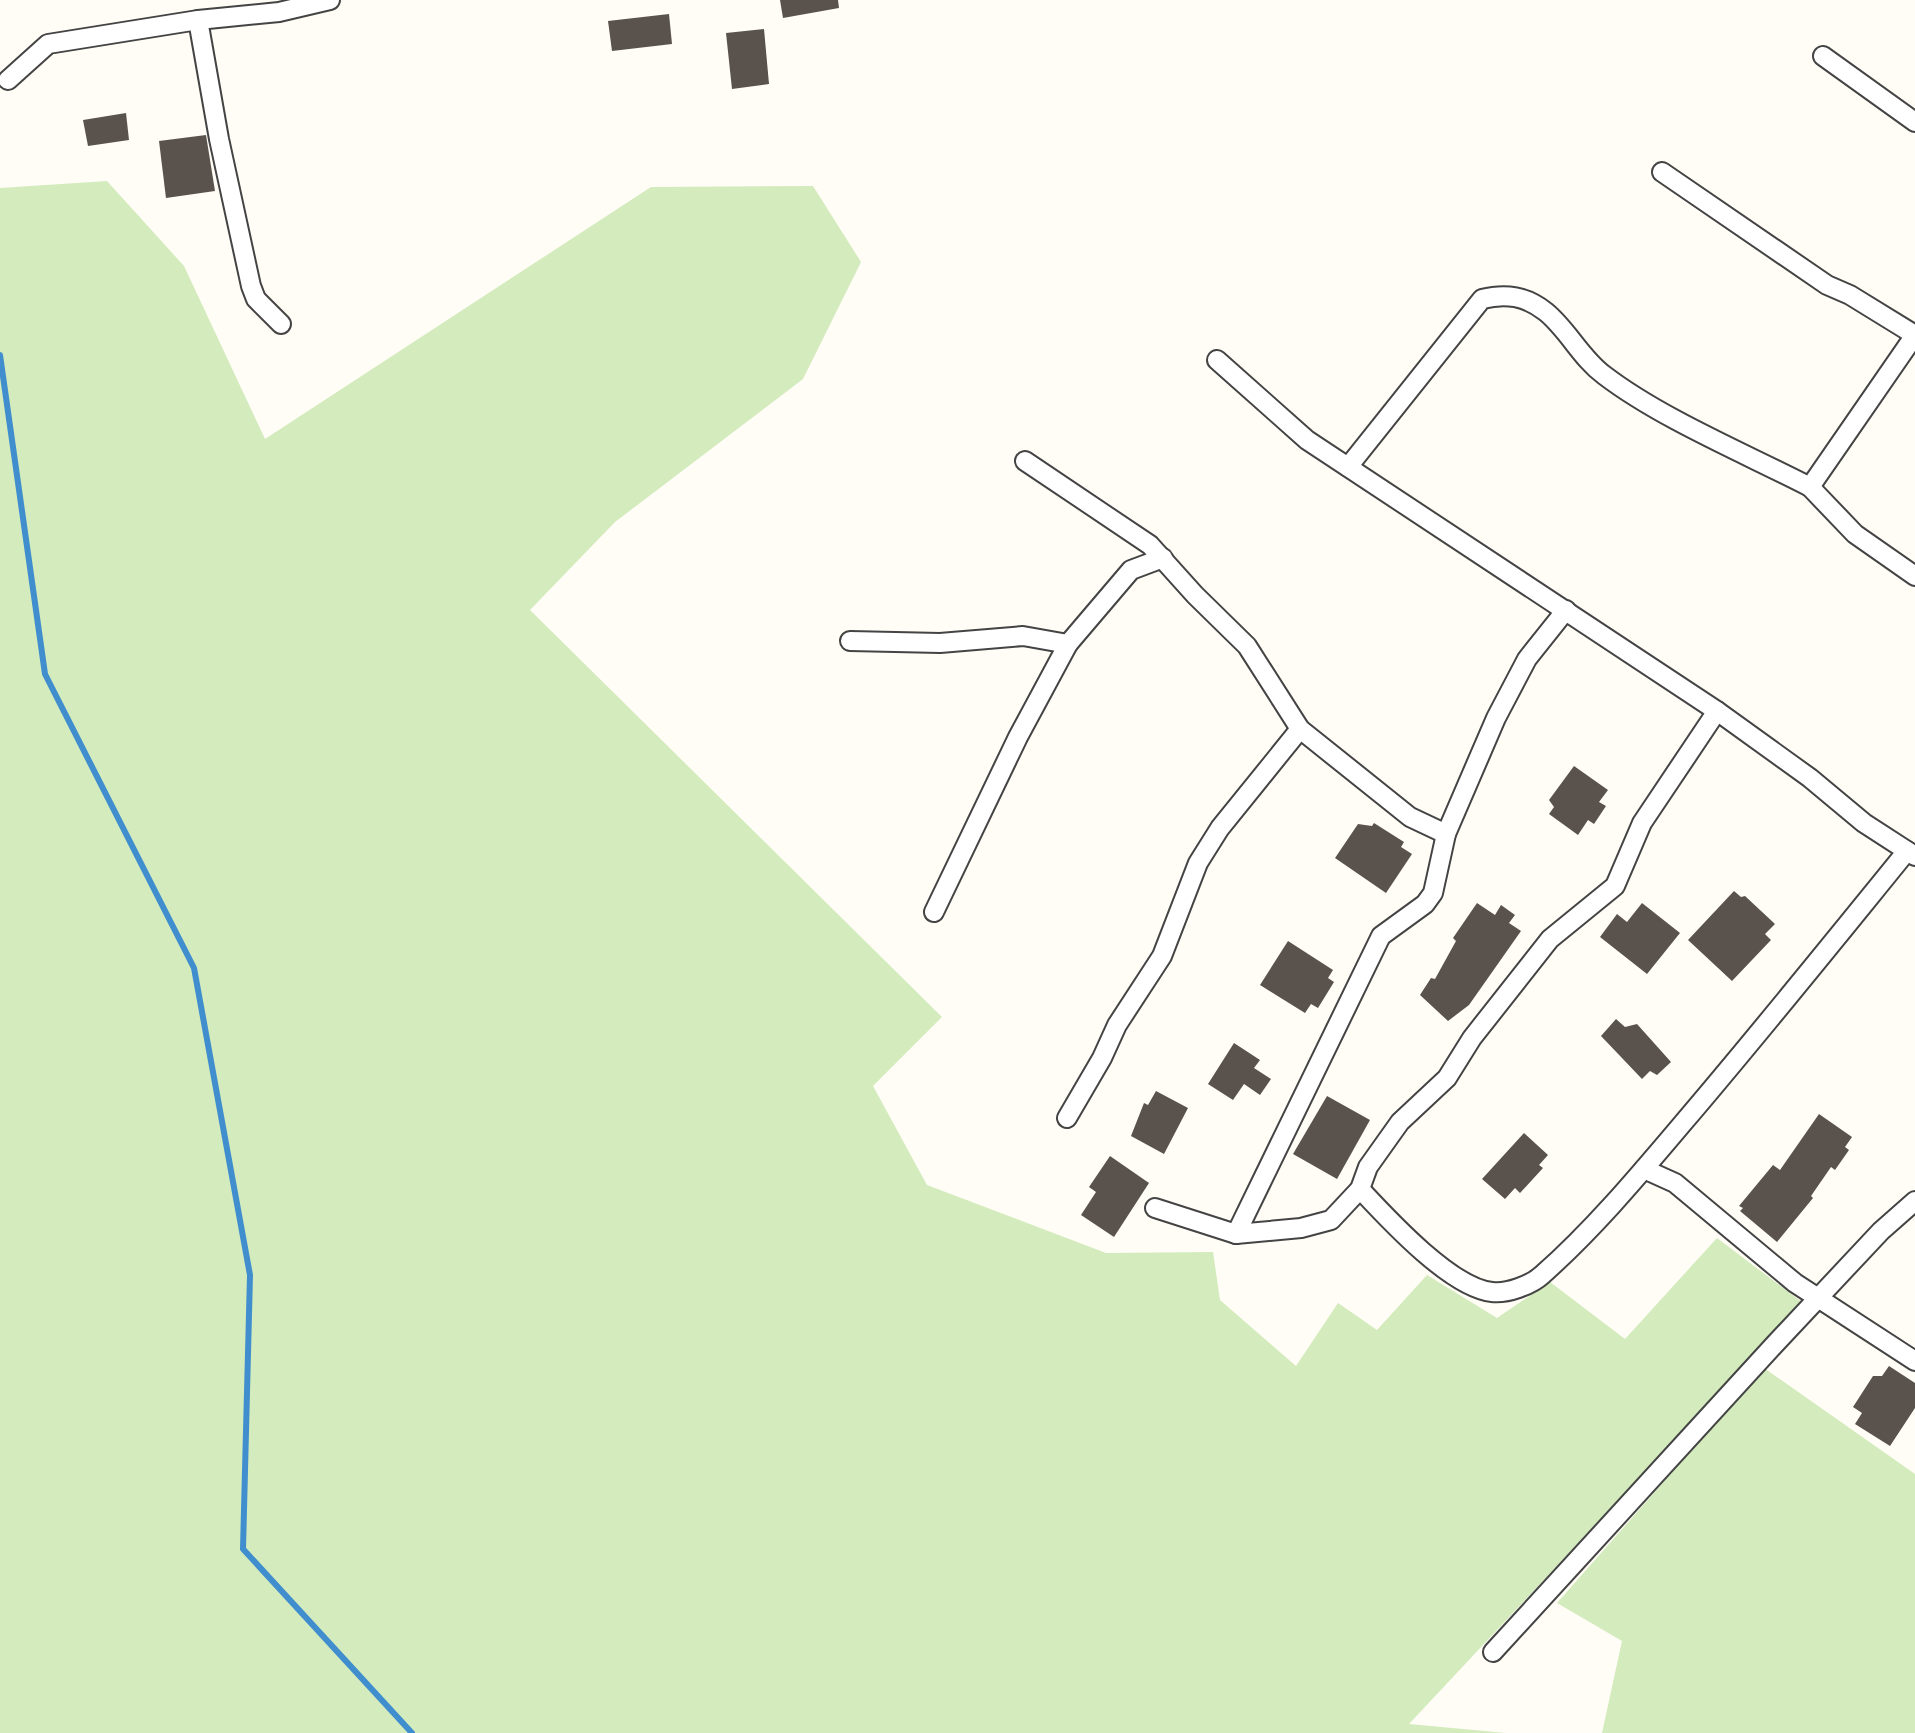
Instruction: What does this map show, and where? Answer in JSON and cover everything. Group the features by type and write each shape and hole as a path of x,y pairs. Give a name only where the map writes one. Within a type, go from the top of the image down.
{"street":[{"path":"8,80 48,44 198,20 279,12 330,0"},
{"path":"198,20 219,139 251,286 256,299 281,324"},
{"path":"1823,56 1915,122"},
{"path":"1662,172 1827,285 1850,295 1915,335 1810,487"},
{"path":"1348,467 1482,299 1500,294 1522,298 1542,309 1602,374 1634,396 1810,487 1855,534 1915,576"},
{"path":"1217,360 1307,440 1717,711 1810,778 1864,823 1911,854 1644,1169 1540,1277 1515,1289 1494,1293 1476,1289 1389,1220 1360,1189"},
{"path":"1025,461 1140,536 1247,646 1300,729 1410,817 1446,834"},
{"path":"934,912 1018,737 1068,644 1131,570 1163,558"},
{"path":"1236,1234 1381,936 1425,904 1433,893 1446,834 1512,686 1527,659 1566,610"},
{"path":"850,641 940,643 1023,636 1068,644"},
{"path":"1155,1208 1236,1234 1321,1225 1331,1220 1360,1189 1384,1143 1400,1122 1447,1078 1472,1038 1550,939 1615,886 1642,823 1717,711"},
{"path":"1067,1118 1102,1058 1117,1025 1158,965 1198,863 1220,828 1300,729"},
{"path":"1644,1169 1675,1183 1760,1256 1915,1361"},
{"path":"1493,1652 1881,1231 1915,1201"}],"green space":[{"path":"107,181 184,266 265,439 651,187 813,186 861,262 803,379 615,522 530,610 942,1017 873,1086 927,1185 1106,1253 1213,1252 1220,1300 1296,1366 1338,1303 1377,1330 1427,1275 1497,1318 1550,1282 1625,1339 1717,1238 1803,1303 1409,1724 1506,1733 0,1733 0,188"},
{"path":"1764,1368 1915,1474 1915,1733 1602,1733 1622,1641 1557,1603"}],"building":[{"path":"780,0 838,0 839,8 783,18"},
{"path":"669,14 672,44 612,51 608,21"},
{"path":"764,29 769,84 732,89 726,33"},
{"path":"126,113 129,140 88,146 83,120"},
{"path":"206,135 215,191 166,198 159,141"},
{"path":"1574,766 1608,790 1599,802 1606,806 1594,824 1588,820 1578,835 1549,814 1554,807 1549,800"},
{"path":"1374,823 1404,842 1401,847 1412,854 1386,893 1335,858 1358,824 1372,826"},
{"path":"1734,891 1741,897 1745,896 1775,924 1765,934 1771,940 1732,981 1688,940"},
{"path":"1477,903 1495,915 1501,905 1515,915 1509,923 1521,931 1469,1005 1448,1021 1420,995 1431,978 1435,979 1456,941 1453,938"},
{"path":"1642,903 1680,933 1647,974 1600,937 1617,914 1627,922"},
{"path":"1288,941 1333,970 1328,978 1334,982 1318,1008 1311,1004 1305,1013 1260,985"},
{"path":"1616,1019 1625,1027 1637,1024 1671,1062 1657,1075 1650,1071 1642,1079 1601,1036"},
{"path":"1234,1043 1260,1060 1254,1068 1271,1079 1260,1095 1244,1084 1233,1100 1208,1084"},
{"path":"1156,1091 1188,1108 1164,1154 1131,1136 1144,1103 1148,1105"},
{"path":"1327,1096 1370,1120 1337,1179 1293,1154"},
{"path":"1819,1114 1852,1137 1845,1147 1849,1150 1835,1170 1831,1167 1811,1196 1813,1198 1777,1242 1740,1211 1743,1208 1739,1206 1773,1165 1780,1170"},
{"path":"1524,1133 1548,1155 1539,1165 1543,1168 1520,1193 1515,1188 1505,1199 1482,1179"},
{"path":"1110,1156 1149,1183 1114,1237 1081,1215 1096,1192 1089,1187"},
{"path":"1889,1366 1915,1383 1915,1408 1890,1446 1855,1424 1862,1413 1853,1407 1873,1376 1882,1376"}],"waterway":[{"path":"0,355 45,674 194,968 250,1275 243,1549 412,1733"}]}
